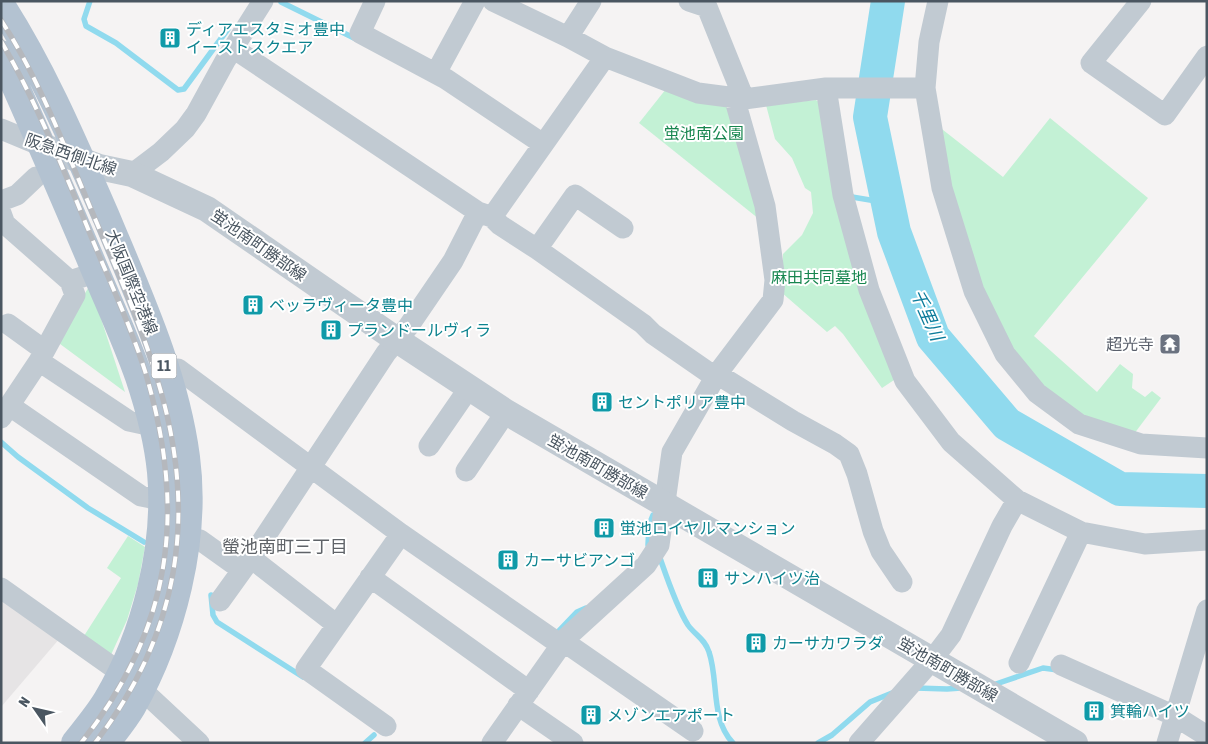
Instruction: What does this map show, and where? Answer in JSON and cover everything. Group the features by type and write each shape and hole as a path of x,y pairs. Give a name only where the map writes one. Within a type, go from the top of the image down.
{"main road":[{"name":"大阪国際空港線","path":"1,5 22,37 54,99 144,306 166,371 186,458 188,493 186,538 176,595 165,635 131,681 106,701 75,743"},
{"name":"大阪国際空港線","path":"1,54 117,321 139,377 152,426 161,472 162,504 160,534 154,573 131,681 131,709 106,743"}],"street":[{"name":"阪急西側北線","path":"1,129 82,161 132,174 161,152 184,129 200,108 232,48 263,1"},
{"path":"375,1 360,34 436,73 543,144"},
{"path":"436,73 475,1"},
{"path":"568,37 591,1"},
{"path":"492,743 562,643 646,564 659,545 672,452 716,376 773,300 775,280 765,206 739,98 707,7 688,1"},
{"path":"938,1 929,42 925,88 942,188 974,291 1005,354 1037,393 1079,424 1141,444 1207,448"},
{"path":"1141,1 1090,63 1165,116 1207,56"},
{"path":"500,3 605,57 698,93 739,98 826,88 925,88"},
{"path":"232,48 537,249 643,324 653,334 716,376 793,422 835,444 849,454 881,551 902,582"},
{"path":"220,601 386,353 408,327 485,215 543,144 605,57"},
{"path":"826,88 843,196 869,290 905,381 951,442 1017,500 1081,532 1145,544 1207,540"},
{"name":"蛍池南町勝部線","path":"132,174 207,209 397,340 506,412 1074,743"},
{"path":"1,201 17,195 36,177"},
{"path":"537,249 575,196 623,228"},
{"path":"1,214 5,224 70,281 75,295 42,355 6,412 141,496 151,498 162,504"},
{"path":"70,281 88,274 94,268"},
{"path":"117,321 128,336 137,340 142,335 146,324 144,306"},
{"path":"8,324 42,355 129,421 152,426"},
{"path":"166,371 178,369 401,534 693,731"},
{"path":"429,446 470,388"},
{"path":"466,471 506,412"},
{"path":"859,743 932,660 951,635 1002,526 1017,500"},
{"path":"1019,663 1081,532"},
{"path":"386,726 306,669 401,534"},
{"path":"186,538 200,540 246,564 338,625"},
{"path":"370,577 524,698 572,743"},
{"path":"1,588 131,681 199,743"},
{"path":"1167,743 1207,610"},
{"path":"1062,665 1175,716 1207,736"}],"shaded area":[{"path":"1,597 60,638 1,707"}],"green space":[{"name":"蛍池南公園","path":"666,89 725,101 759,219 639,123"},
{"name":"麻田共同墓地","path":"816,100 824,106 897,378 882,388 843,334 835,326 827,332 781,292 783,254 802,235 813,213 811,192 805,188 792,158 775,139 766,105"},
{"path":"1050,118 1148,198 1034,336 1097,392 1120,364 1133,374 1132,388 1145,397 1152,391 1161,398 1134,434 1080,416 1043,386 1013,352 983,296 958,225 938,126 1003,177"},
{"path":"90,285 125,392 56,341"},
{"path":"128,536 145,547 138,584 127,620 110,657 82,639 121,578 107,568"}],"waterway":[{"path":"90,1 84,19 86,26 116,43 178,90 184,89 228,29"},
{"name":"千里川","path":"888,1 870,117 894,232 933,337 1007,424 1120,489 1207,491"},
{"path":"281,2 356,39"},
{"path":"852,197 888,203"},
{"path":"1,442 18,457 88,508 144,542"},
{"path":"648,545 649,525 653,515"},
{"path":"660,558 672,593 684,618 709,652 721,723 733,743"},
{"path":"211,595 213,615 217,622 303,677"},
{"path":"556,634 577,612 586,608"},
{"path":"993,685 1043,668 1058,670"},
{"path":"916,688 961,688"},
{"path":"818,743 832,735 870,702 892,693"},
{"path":"365,743 374,735"}],"railway":[{"path":"1,20 29,68 53,118 122,282 153,364 171,434 177,481 178,527 173,572 162,616 146,659 123,702 95,743"},
{"path":"1,41 27,90 50,140 134,338 145,371 158,422 166,472 167,520 163,566 153,611 136,656 112,699 81,743"}],"place":[{"name":"ディアエスタミオ豊中 イーストスクエア","path":"170,38"},
{"name":"ベッラヴィータ豊中","path":"253,305"},
{"name":"プランドールヴィラ","path":"331,330"},
{"name":"超光寺","path":"1170,344"},
{"name":"セントポリア豊中","path":"602,402"},
{"name":"蛍池ロイヤルマンション","path":"604,528"},
{"name":"カーサビアンゴ","path":"508,560"},
{"name":"サンハイツ治","path":"708,578"},
{"name":"カーサカワラダ","path":"756,643"},
{"name":"箕輪ハイツ","path":"1094,711"},
{"name":"メゾンエアポート","path":"591,715"}],"district":[{"name":"螢池南町三丁目","path":"285,547"}]}
